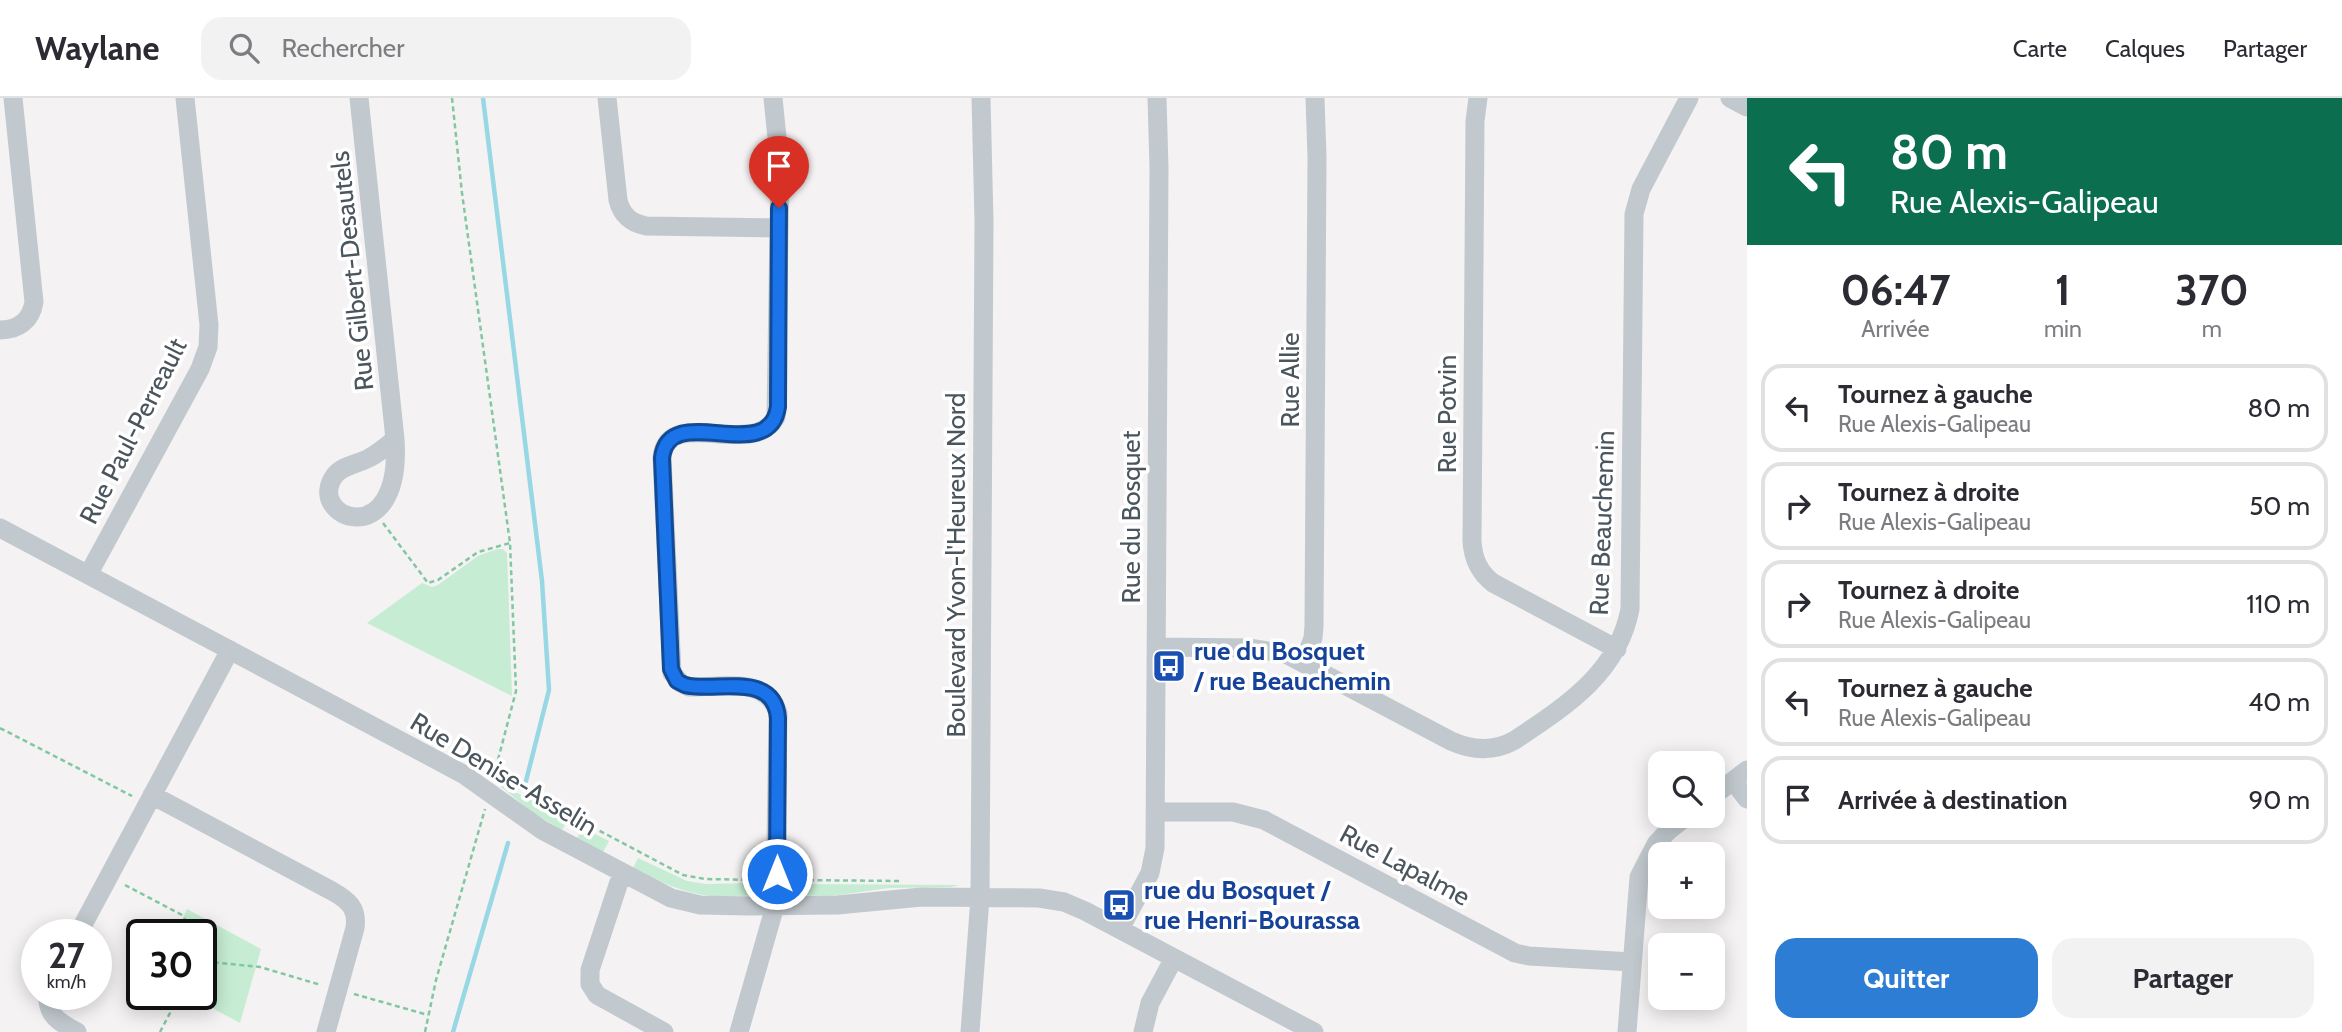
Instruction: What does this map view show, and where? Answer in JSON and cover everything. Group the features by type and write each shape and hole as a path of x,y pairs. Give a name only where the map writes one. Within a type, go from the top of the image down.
{"street":[{"path":"0,330 23,324 32,312 34,302 13,98"},
{"name":"Rue Paul-Perreault","path":"88,575 200,369 208,347 209,326 185,98"},
{"name":"Rue Gilbert-Desautels","path":"359,98 396,439"},
{"path":"607,98 618,201 629,220 646,226 779,228"},
{"path":"739,1032 775,906 776,708 769,696 757,688 689,687 672,673 662,458 665,445 678,434 755,434 768,428 774,421 778,407 780,167 772,98"},
{"name":"Boulevard Yvon-l'Heureux Nord","path":"970,1032 980,898 984,221 981,98"},
{"name":"Rue du Bosquet","path":"1120,929 1152,867 1154,854 1159,168 1157,98"},
{"name":"Rue Allie","path":"1304,662 1313,638 1314,626 1317,171 1315,98"},
{"name":"Rue Potvin","path":"1478,98 1475,134 1474,557 1479,569 1493,583 1617,649"},
{"name":"Rue Beauchemin","path":"1156,647 1268,649 1304,662 1460,745 1488,749 1515,740 1588,686 1617,649 1626,626 1630,603 1634,214 1641,190 1689,98"},
{"path":"1730,98 1747,107"},
{"name":"Rue Denise-Asselin","path":"0,528 463,774 485,787 542,830 662,895 690,903 775,906 836,905 905,897 1056,900 1079,908 1314,1032"},
{"path":"86,919 230,650"},
{"path":"1725,787 1740,776 1747,799"},
{"path":"150,800 332,891 351,905 355,914 355,928 326,1032"},
{"name":"Rue Lapalme","path":"1155,811 1233,812 1265,820 1515,953 1632,962"},
{"path":"1627,1032 1636,895 1642,868 1650,852 1672,828"},
{"path":"622,873 590,970 590,984 601,997 664,1032"},
{"path":"1143,1032 1150,1003 1174,958"},
{"path":"50,1010 54,1018 77,1032"}],"path":[{"path":"452,98 462,193 510,543 516,691 494,775"},
{"path":"381,520 428,583 438,580 478,552 510,543"},
{"path":"0,728 150,800"},
{"path":"425,1032 486,802"},
{"path":"790,880 909,881"},
{"path":"119,881 185,919"},
{"path":"217,963 270,969 327,987"},
{"path":"348,993 428,1015"},
{"path":"160,1032 172,1010"}],"green space":[{"path":"503,549 507,553 512,696 367,623 422,583 432,587 438,585 478,556"},
{"path":"494,781 568,819 562,830 533,813"},
{"path":"583,828 609,841 603,852 577,838"},
{"path":"638,858 687,881 706,884 764,883 760,890 752,895 703,895 676,888 633,868"},
{"path":"789,884 959,885 889,888 831,896 800,895"},
{"path":"187,909 206,919 182,919"},
{"path":"217,925 261,949 240,1023 216,1010"}],"waterway":[{"path":"483,98 542,581 549,690 526,781"},
{"path":"453,1032 508,843"}],"place":[{"name":"rue du Bosquet / rue Beauchemin","path":"1169,666"},
{"name":"rue du Bosquet / rue Henri-Bourassa","path":"1119,905"}],"route":[{"path":"777,874 778,718 775,704 757,688 685,685 677,681 671,669 662,458 665,445 678,434 755,434 768,428 774,421 778,407 779,208"}]}
